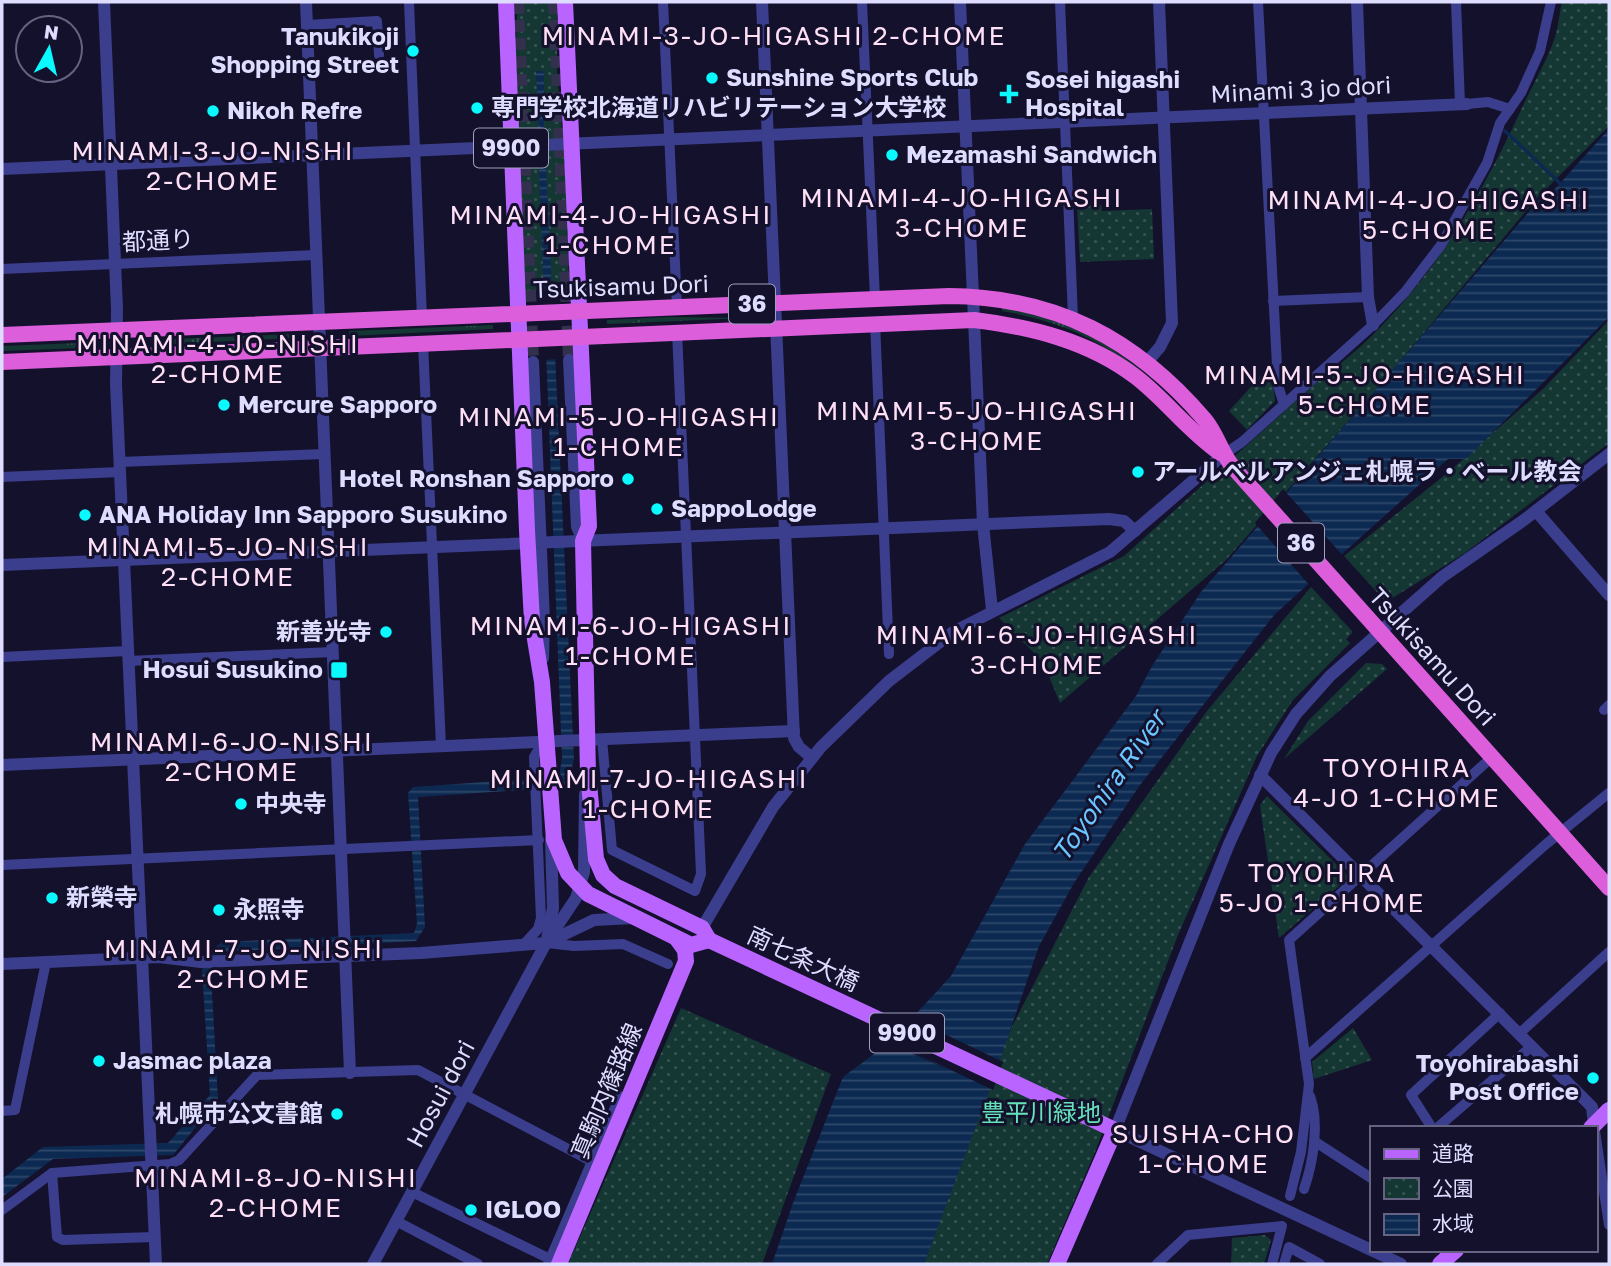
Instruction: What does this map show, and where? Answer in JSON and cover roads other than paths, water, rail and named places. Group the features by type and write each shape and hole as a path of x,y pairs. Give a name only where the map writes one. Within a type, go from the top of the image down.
{"highway":[{"name":"Tsukisamu Dori","path":"2,335 972,296 1037,306 1073,318 1111,337 1147,362 1208,423 1228,461"},
{"name":"Tsukisamu Dori","path":"2,362 875,322 974,320 1034,330 1104,356 1136,377 1194,435 1228,461 1609,888"}],"main road":[{"name":"9900","path":"506,2 519,339 541,543 532,621 552,741 552,826 562,863 579,887 603,904 691,945 705,934 624,891 603,875 594,852 575,542 589,526 565,2"},
{"name":"南七条大橋","path":"705,934 1110,1128"},
{"name":"真駒内篠路線","path":"552,1262 686,961 685,950 675,937"},
{"path":"1596,1126 1609,1110"},
{"path":"1058,1264 1110,1128"},
{"path":"1440,1264 1454,1252"}],"street":[{"path":"104,2 120,467 156,1264"},
{"path":"306,2 350,1073"},
{"path":"409,2 422,318"},
{"path":"663,2 677,307"},
{"path":"762,2 793,731 795,743 812,758"},
{"path":"862,2 875,299"},
{"path":"960,2 983,524 992,610"},
{"path":"1060,2 1073,318"},
{"path":"1147,362 1160,347 1172,323 1158,2"},
{"path":"1258,2 1278,385 1284,405"},
{"path":"1357,2 1367,297 1373,325"},
{"path":"1456,2 1464,104 1488,102 1510,109"},
{"path":"705,934 764,820 812,758 906,666 953,632 992,610 1104,556 1228,461 1405,292 1441,245 1487,163 1500,123 1540,51 1552,2"},
{"path":"307,25 377,21 379,55"},
{"name":"Minami 3 jo dori","path":"511,146 1464,104"},
{"path":"2,169 511,146"},
{"name":"都通り","path":"2,269 316,255"},
{"path":"1273,301 1367,297"},
{"path":"875,322 889,654"},
{"path":"588,740 612,849 695,891 701,874 677,331"},
{"path":"423,343 441,746"},
{"path":"569,360 577,527 575,542"},
{"path":"533,362 541,543"},
{"path":"2,477 324,454"},
{"path":"1370,1250 1110,1128 1260,775 1281,736 1306,702 1375,626 1536,512 1609,454"},
{"path":"1536,512 1609,595"},
{"path":"2,565 1109,519 1124,521 1135,531"},
{"path":"2,657 332,652"},
{"path":"2,765 793,731"},
{"path":"525,943 538,929 541,918 534,757 552,741"},
{"path":"1290,1196 1301,1153 1308,1093 1289,940 1491,758"},
{"path":"546,943 562,923 579,887 585,866 583,813 588,773"},
{"path":"1260,775 1433,945 1592,1107 1594,1126"},
{"path":"1305,1058 1609,793"},
{"path":"546,943 553,908 552,826"},
{"path":"2,865 539,840"},
{"path":"546,943 594,920 634,918"},
{"path":"2,964 142,958 218,962 345,947 546,943 575,946 623,944 668,964"},
{"name":"Hosui dori","path":"373,1264 546,943"},
{"path":"1520,1033 1609,952"},
{"path":"2,1111 16,1110 46,962"},
{"path":"1431,1126 1411,1095 1500,1013"},
{"path":"1439,1126 1532,1045"},
{"path":"2,1210 52,1173 179,1160 257,1075 418,1070 591,1161"},
{"path":"1304,1189 1314,1141 1314,1112 1308,1093"},
{"path":"412,1192 552,1262 591,1161 620,1096"},
{"path":"1314,1141 1370,1177"},
{"path":"1597,1148 1609,1226"},
{"path":"52,1173 57,1237 63,1241 155,1237"},
{"path":"396,1222 478,1264"},
{"path":"1157,1264 1188,1235 1282,1226 1272,1264"},
{"path":"1284,1264 1289,1247 1320,1264"},
{"path":"1375,1252 1401,1264"}],"water":[{"path":"536,71 543,71 544,74 544,128 538,128"},
{"name":"Toyohira River","path":"1609,129 1609,317 1466,459 1448,459 1275,614 1140,785 1074,883 1039,946 990,1089 924,1264 772,1264 843,1077 889,1043 949,1070 891,1041 951,976 1025,844 1136,696 1152,666 1201,592 1540,199 1554,190"},
{"path":"546,162 574,759 567,787 418,797 425,927 416,941 223,952 211,973 218,1100 173,1155 53,1159 2,1197 2,1179 43,1147 168,1143 210,1095 202,970 210,952 222,942 414,933 417,924 408,793 413,787 559,777 562,758 539,171 539,163"}],"waterway":[{"path":"542,125 544,167"},
{"path":"1505,131 1562,185"}],"tunnel":[{"path":"518,2 533,362"},
{"path":"554,2 569,360"}],"place":[{"name":"Tanukikoji Shopping Street","path":"413,51"},
{"name":"Sunshine Sports Club","path":"712,78"},
{"name":"Sosei higashi Hospital","path":"1009,94"},
{"name":"専門学校北海道リハビリテーション大学校","path":"477,108"},
{"name":"Nikoh Refre","path":"213,111"},
{"name":"Mezamashi Sandwich","path":"892,155"},
{"name":"Mercure Sapporo","path":"224,405"},
{"name":"アールベルアンジェ札幌ラ・ベール教会","path":"1138,472"},
{"name":"Hotel Ronshan Sapporo","path":"628,479"},
{"name":"SappoLodge","path":"657,509"},
{"name":"ANA Holiday Inn Sapporo Susukino","path":"85,515"},
{"name":"新善光寺","path":"386,632"},
{"name":"Hosui Susukino","path":"339,670"},
{"name":"中央寺","path":"241,804"},
{"name":"新榮寺","path":"52,898"},
{"name":"永照寺","path":"219,910"},
{"name":"Jasmac plaza","path":"99,1061"},
{"name":"Toyohirabashi Post Office","path":"1593,1078"},
{"name":"札幌市公文書館","path":"337,1114"},
{"name":"IGLOO","path":"471,1210"}],"district":[{"name":"MINAMI-3-JO-HIGASHI 2-CHOME","path":"774,36"},
{"name":"MINAMI-3-JO-NISHI 2-CHOME","path":"213,166"},
{"name":"MINAMI-4-JO-HIGASHI 3-CHOME","path":"962,213"},
{"name":"MINAMI-4-JO-HIGASHI 5-CHOME","path":"1429,215"},
{"name":"MINAMI-4-JO-HIGASHI 1-CHOME","path":"611,230"},
{"name":"MINAMI-4-JO-NISHI 2-CHOME","path":"218,359"},
{"name":"MINAMI-5-JO-HIGASHI 5-CHOME","path":"1365,390"},
{"name":"MINAMI-5-JO-HIGASHI 3-CHOME","path":"977,426"},
{"name":"MINAMI-5-JO-HIGASHI 1-CHOME","path":"619,432"},
{"name":"MINAMI-5-JO-NISHI 2-CHOME","path":"228,562"},
{"name":"MINAMI-6-JO-HIGASHI 1-CHOME","path":"631,641"},
{"name":"MINAMI-6-JO-HIGASHI 3-CHOME","path":"1037,650"},
{"name":"MINAMI-6-JO-NISHI 2-CHOME","path":"232,757"},
{"name":"TOYOHIRA 4-JO 1-CHOME","path":"1397,783"},
{"name":"MINAMI-7-JO-HIGASHI 1-CHOME","path":"649,794"},
{"name":"TOYOHIRA 5-JO 1-CHOME","path":"1322,888"},
{"name":"MINAMI-7-JO-NISHI 2-CHOME","path":"244,964"},
{"name":"SUISHA-CHO 1-CHOME","path":"1204,1149"},
{"name":"MINAMI-8-JO-NISHI 2-CHOME","path":"276,1193"}],"park label":[{"name":"豊平川緑地","path":"1041,1113"}]}
